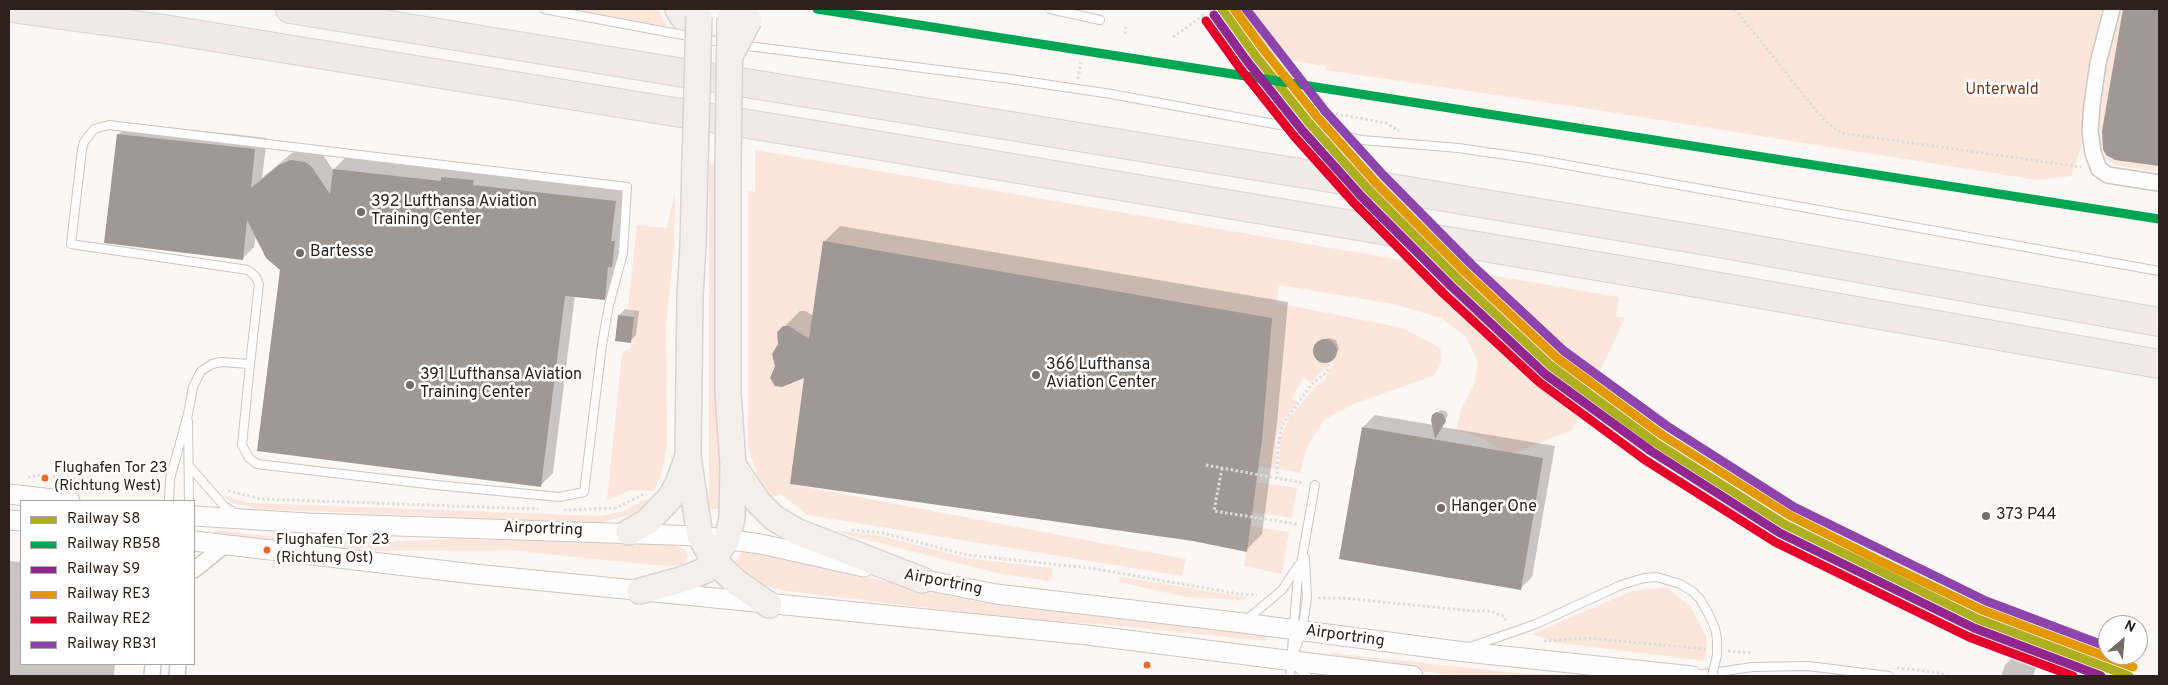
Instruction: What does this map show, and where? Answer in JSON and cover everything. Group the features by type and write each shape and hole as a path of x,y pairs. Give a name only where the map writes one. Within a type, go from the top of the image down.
{"highway":[{"path":"18,9 272,46 880,145 1680,280 2159,364"},
{"path":"290,9 1331,178 1713,242 2159,322"},
{"path":"690,13 697,46 693,246 690,295 688,456 700,536 714,561 736,582 769,605"},
{"path":"640,592 697,575 706,570 714,561 727,539 732,518 733,466 728,392 729,59 741,14"},
{"path":"629,532 648,521 664,506 678,484 688,456"},
{"path":"733,466 758,502 774,518 798,532 922,580"}],"street":[{"path":"2112,9 2098,63 2090,131 2092,146 2099,170 2108,175 2159,183"},
{"path":"13,486 66,500"},
{"name":"Airportring","path":"195,516 404,527 629,532 700,536 762,544 922,580 996,594 1458,651 1691,676"},
{"name":"Airportring","path":"195,541 376,564 640,592 769,605 814,607 1087,635 1290,669 1412,676"},
{"path":"195,569 225,545"}],"lane":[{"path":"544,9 769,51 1010,79 1111,94 1362,140 1458,148 1534,159 2159,271"},
{"path":"1050,9 1100,20"},
{"path":"108,125 627,188 623,253 609,305 602,345 584,492 559,497 257,464 248,458 242,445 250,364 259,284 256,277 248,270 71,244 82,149 84,142 94,129 108,125"},
{"path":"169,500 169,490 175,461 188,414 193,387 201,371 212,364 221,362 250,364"},
{"path":"188,414 190,500"},
{"path":"190,466 224,506 244,520"},
{"path":"1298,630 1297,586 1315,485"},
{"path":"1304,547 1307,598 1290,669 1308,676"},
{"path":"1243,623 1276,596 1287,584 1302,560"},
{"path":"1458,651 1536,624 1621,585 1644,578 1657,577 1680,584 1692,591 1700,599 1708,612 1715,628 1717,639 1717,655 1712,676"},
{"path":"1691,676 1752,667 1808,666 1889,676"}],"path":[{"path":"1735,9 1818,113 1827,123 1841,133 2099,170"},
{"path":"1173,37 1204,15"},
{"path":"1125,34 1126,28"},
{"path":"1078,76 1081,62"},
{"path":"1326,112 1376,121"},
{"path":"1277,479 1278,446 1282,425 1311,385 1326,372 1330,362"},
{"path":"1206,465 1315,485"},
{"path":"1222,468 1214,511 1308,526"},
{"path":"13,486 37,475 169,490"},
{"path":"212,493 218,489 262,499 548,509"},
{"path":"557,510 616,508 645,494 653,497 664,506"},
{"path":"848,530 883,533 967,555 1045,562 1239,594 1276,596"},
{"path":"1045,562 1055,567"},
{"path":"1120,575 1130,575"},
{"path":"1307,598 1342,598 1473,611 1492,611 1505,617 1508,633 1514,640 1525,644 1586,638 1714,650"},
{"path":"1724,651 1754,653"},
{"path":"1888,667 1935,672 1948,676"}],"green space":[{"path":"567,9 658,9 667,27"},
{"name":"Unterwald","path":"1233,9 2102,9 2084,118 2083,142 2071,176 2037,180 1584,108 1325,70 1325,66 1269,57"},
{"path":"2121,9 2124,9 2102,131 2103,149 2111,158 2157,166 2156,171 2114,165 2101,155 2099,150 2097,118 2105,58"},
{"path":"755,150 1619,297 1616,317 1625,318 1572,430 1506,456 1494,445 1482,438 1456,430 1462,406 1474,386 1478,362 1466,337 1441,318 1393,304 1279,285 1277,303 1403,328 1440,348 1442,357 1441,364 1433,376 1356,403 1324,420 1307,447 1300,473 1279,469 1280,440 1289,418 1315,387 1325,380 1337,352 1335,345 1330,341 1322,340 1314,349 1317,360 1328,363 1325,369 1311,382 1303,378 1292,399 1298,402 1283,420 1280,427 1276,439 1276,469 1258,466 1272,318 823,242 790,484 1186,559 1182,576 808,515 781,494 771,498 759,480 748,447 748,191 755,192"},
{"path":"709,163 717,165 716,356 724,509 709,509"},
{"path":"675,192 674,247 666,326 667,444 662,472 654,491 631,490 607,500 622,353 631,347 634,311 628,308 637,225 667,228"},
{"path":"1255,482 1297,488 1292,518 1252,512"},
{"path":"223,495 249,503 600,516 623,511 645,500 649,501 641,509 629,515 600,523 258,509 232,503"},
{"path":"1250,526 1289,532 1282,574 1244,566"},
{"path":"215,530 311,541 379,542 454,539 673,544 684,549 688,557 682,565 665,566 508,550 379,551 312,546 215,535"},
{"path":"829,530 878,535 967,558 1052,568 1053,578 1048,581 1002,574"},
{"path":"744,550 974,601 1267,636 1268,639 1266,641 1100,624 1034,621 781,590 756,582 733,564"},
{"path":"1120,577 1249,598 1239,600 1186,597 1119,582"},
{"path":"1666,587 1690,606 1707,637 1705,661 1560,643 1532,634 1632,591"},
{"path":"1332,653 1516,673 1597,676 1458,676 1331,659"}],"building":[{"path":"2123,9 2159,9 2159,166 2115,160 2106,155 2103,149 2102,131"},
{"path":"117,134 255,149 251,188 279,165 291,160 305,162 311,166 330,194 333,169 441,181 441,177 474,180 473,185 616,201 611,241 615,241 612,267 608,267 605,300 565,296 541,487 257,451 280,270 266,258 247,220 243,260 104,243"},
{"name":"366 Lufthansa Aviation Center","path":"823,241 1272,318 1262,440 1247,552 1193,541 790,484 804,378 782,387 775,386 770,378 775,366 772,354 778,344 777,332 783,326 789,326 809,339"},
{"path":"618,315 634,317 631,343 615,341"},
{"path":"1325,339 1333,343 1337,351 1333,359 1325,363 1317,359 1313,351 1317,343"},
{"path":"1436,412 1443,414 1446,421 1435,439 1431,420 1432,415"},
{"name":"Hanger One","path":"1362,427 1543,458 1521,590 1339,559"}],"rail line":[{"name":"RB58","path":"817,9 2159,219"},
{"name":"S8","path":"1222,9 1255,55 1310,124 1369,190 1458,279 1551,366 1656,443 1784,524 1978,619 2129,676"},
{"name":"RE3","path":"1234,9 1318,118 1376,183 1465,272 1557,358 1662,435 1789,515 1880,561 1982,610 2133,667"},
{"name":"RB31","path":"1246,9 1325,111 1384,176 1472,265 1564,351 1667,426 1794,507 1986,601 2098,643"},
{"name":"S9","path":"1214,15 1247,61 1302,130 1362,197 1451,286 1545,374 1651,451 1780,533 1974,628 2101,676"},
{"name":"RE2","path":"1206,21 1239,67 1294,136 1354,203 1444,294 1539,382 1645,460 1775,542 1969,637 2073,676"}],"place":[{"name":"392 Lufthansa Aviation Training Center","path":"361,212"},
{"name":"Bartesse","path":"300,253"},
{"name":"366 Lufthansa Aviation Center","path":"1036,375"},
{"name":"391 Lufthansa Aviation Training Center","path":"410,385"},
{"name":"Flughafen Tor 23 (Richtung West)","path":"45,478"},
{"name":"Hanger One","path":"1441,508"},
{"name":"373 P44","path":"1986,516"},
{"name":"Flughafen Tor 23 (Richtung Ost)","path":"267,550"}]}
